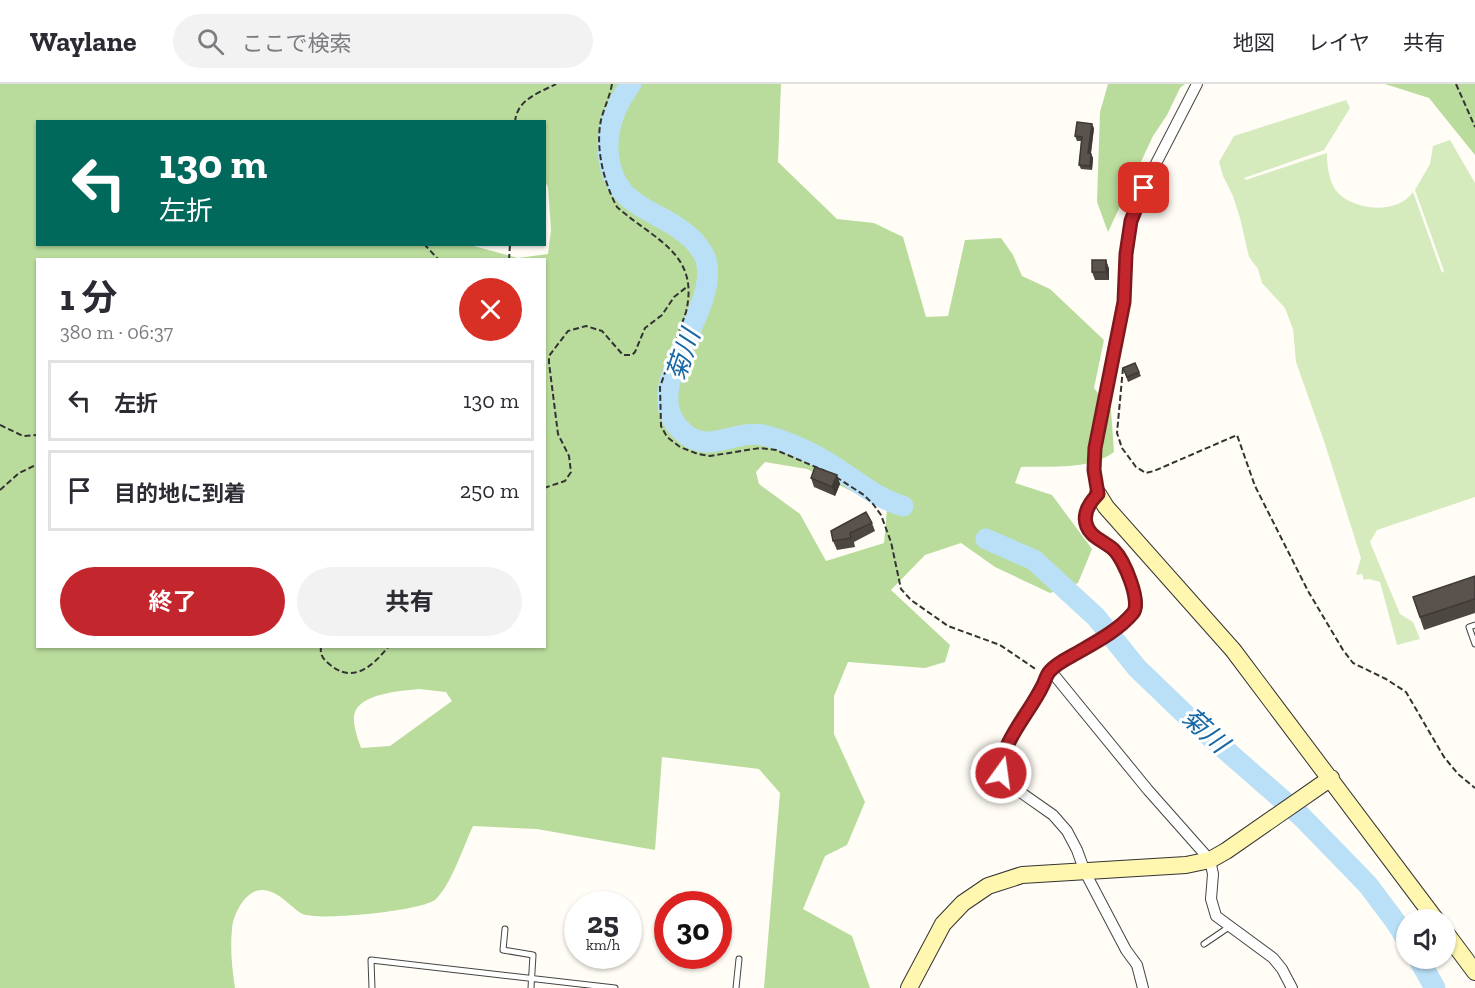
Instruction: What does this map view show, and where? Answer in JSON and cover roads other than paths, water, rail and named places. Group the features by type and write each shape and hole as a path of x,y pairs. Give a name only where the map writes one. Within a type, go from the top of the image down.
{"street":[{"path":"1197,84 1149,177 1131,221 1126,254 1124,302 1095,448 1094,470 1098,494 1106,507 1233,650 1428,909"},
{"path":"1098,494 1086,509 1087,527 1092,534 1114,550 1120,560 1136,596 1135,612 1115,630 1048,673 1010,741 1001,764 1001,773 1006,782 1053,815 1067,831 1085,872 1126,950 1137,965 1143,988"},
{"path":"1048,673 1210,860 1213,874 1213,907 1216,916 1273,958 1292,988"},
{"path":"909,988 943,924 974,894 996,882 1022,875 1164,867 1210,860 1331,778"},
{"path":"1456,946 1475,972"}],"lane":[{"path":"1475,625 1469,627 1475,644"},
{"path":"1204,944 1229,927"},
{"path":"505,929 503,951 533,955 531,988"},
{"path":"736,988 739,959"},
{"path":"372,988 371,960 615,988"}],"waterway":[{"name":"菊川","path":"631,84 621,99 611,124 608,142 611,171 618,186 628,197 681,230 694,241 706,260 707,280 702,302 674,369 668,390 669,410 678,427 688,436 699,441 719,441 751,434 784,441 832,465 878,496 903,506"},
{"name":"菊川","path":"986,539 1034,560 1096,617 1137,668 1190,719 1301,816 1368,885 1396,923"},
{"name":"菊川","path":"1424,969 1435,988"}]}
